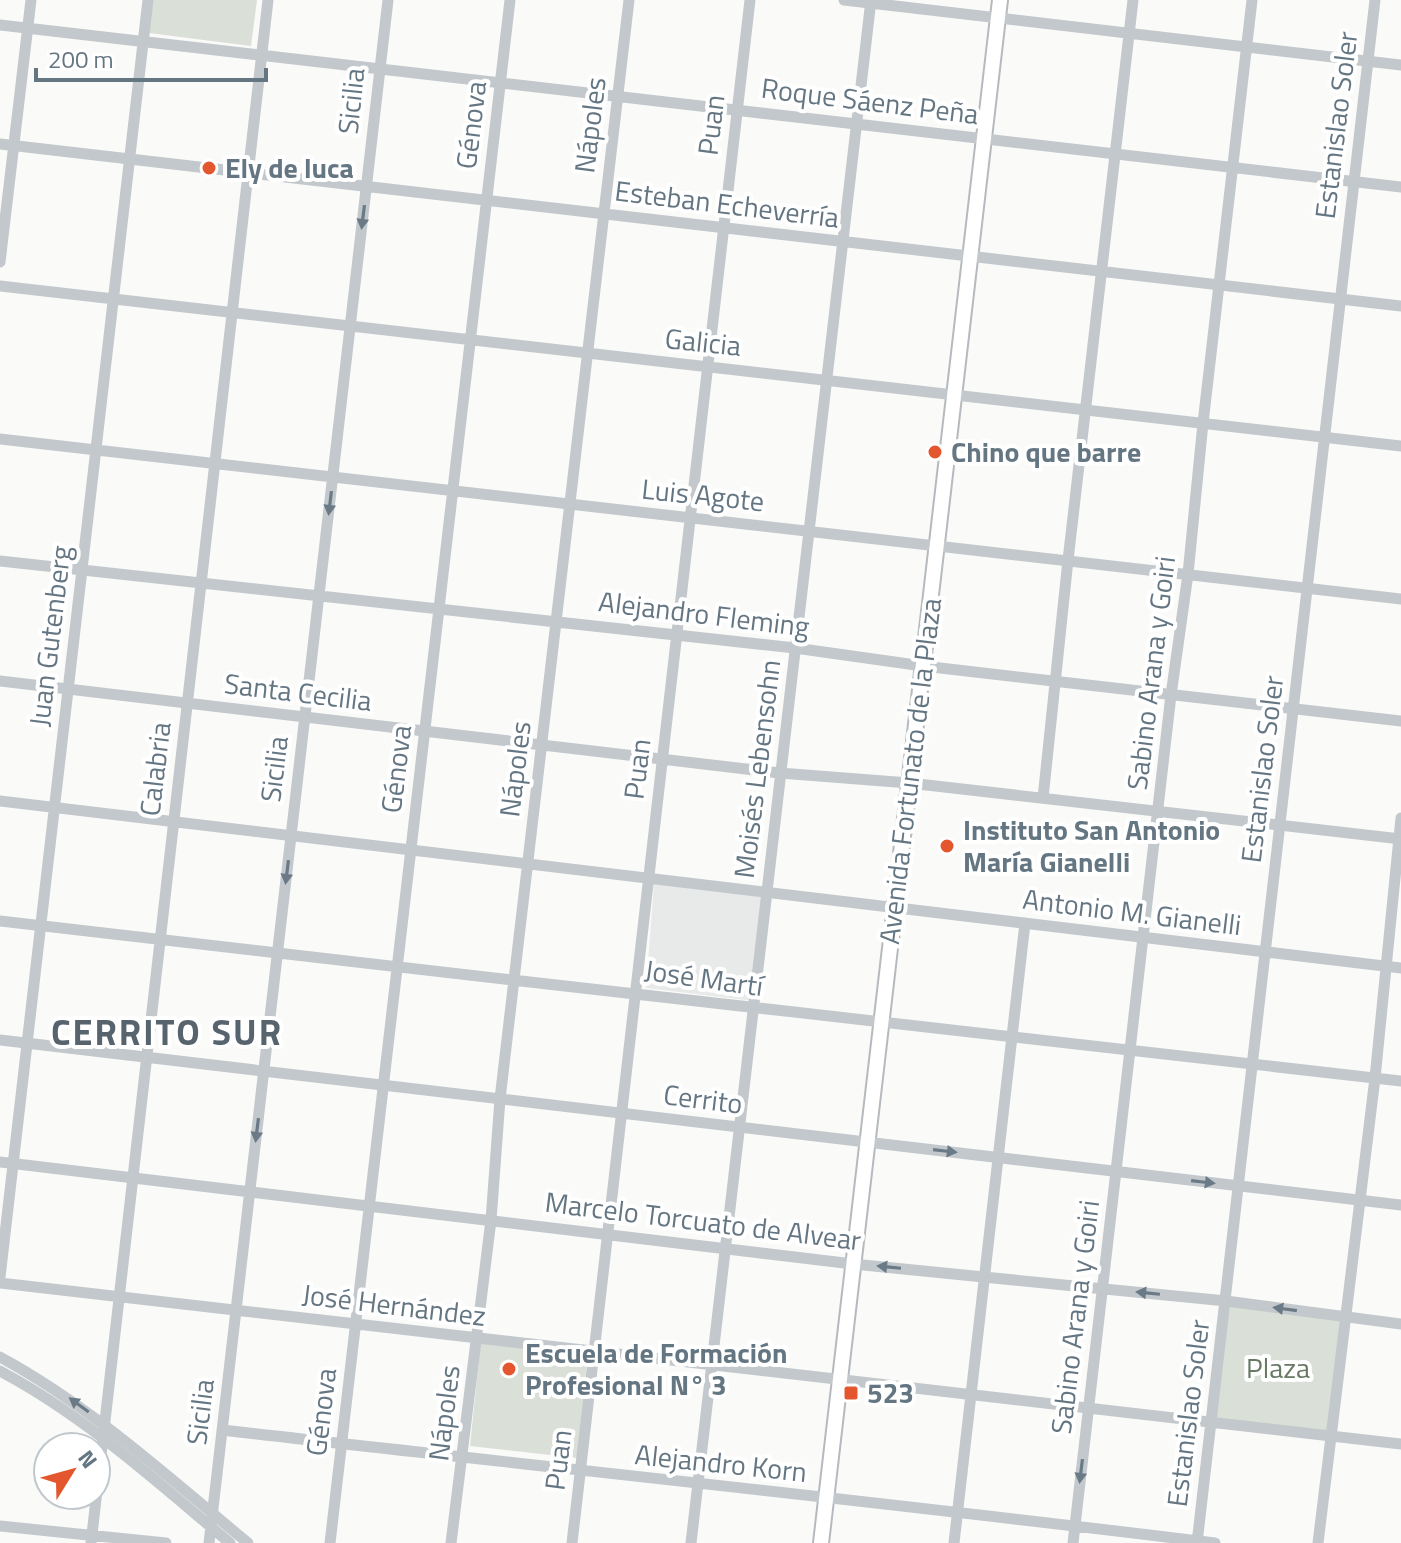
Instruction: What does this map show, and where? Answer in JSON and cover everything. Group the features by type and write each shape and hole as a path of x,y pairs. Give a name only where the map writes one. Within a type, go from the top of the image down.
{"main road":[{"name":"Avenida Fortunato de la Plaza","path":"821,1543 1000,0"}],"street":[{"path":"0,262 31,0"},
{"name":"Juan Gutenberg","path":"0,1277 6,1163 27,1044 148,0"},
{"name":"Calabria","path":"103,1431 268,0"},
{"name":"Sicilia","path":"209,1543 388,0"},
{"name":"Génova","path":"330,1543 510,0"},
{"name":"Nápoles","path":"451,1543 491,1220 500,1099 629,0"},
{"name":"Puan","path":"572,1543 750,0"},
{"path":"844,0 1401,65"},
{"path":"1043,798 1133,0"},
{"name":"Sabino Arana y Goiri","path":"1073,1543 1171,695 1188,574 1252,0"},
{"name":"Estanislao Soler","path":"1198,1542 1375,0"},
{"name":"Moisés Lebensohn","path":"691,1543 870,2"},
{"name":"Roque Sáenz Peña","path":"0,25 1401,187"},
{"name":"Esteban Echeverría","path":"0,144 1401,306"},
{"name":"Galicia","path":"0,286 1401,446"},
{"name":"Luis Agote","path":"0,439 1401,599"},
{"name":"Alejandro Fleming","path":"0,561 795,648 923,666 1401,721"},
{"name":"Santa Cecilia","path":"0,681 780,773 909,783 1400,839"},
{"name":"Antonio M. Gianelli","path":"0,801 1401,968"},
{"path":"1318,1543 1375,1078 1401,818"},
{"name":"José Martí","path":"0,921 1011,1039 1401,1081"},
{"path":"954,1543 1025,923"},
{"name":"Cerrito","path":"0,1040 1401,1205"},
{"name":"Marcelo Torcuato de Alvear","path":"6,1163 853,1264 1226,1301 1401,1324"},
{"name":"José Hernández","path":"0,1283 1331,1436"},
{"path":"0,1357 52,1386 104,1423 248,1543"},
{"path":"0,1371 50,1399 94,1431"},
{"name":"Alejandro Korn","path":"222,1430 826,1499 958,1510 1215,1543"},
{"path":"1331,1436 1401,1444"},
{"path":"112,1445 230,1543"},
{"name":"Calabria","path":"91,1539 94,1511"},
{"path":"0,1526 91,1539 166,1543"}],"shaded area":[{"path":"654,884 765,897 754,1001 646,988"}],"green space":[{"path":"153,0 257,0 251,46 149,33"},
{"name":"Plaza","path":"1226,1301 1345,1317 1331,1436 1211,1424"},
{"path":"481,1340 588,1351 577,1458 470,1446"}],"place":[{"name":"Ely de luca","path":"209,168"},
{"name":"Chino que barre","path":"935,452"},
{"name":"Instituto San Antonio María Gianelli","path":"947,846"},
{"name":"Escuela de Formación Profesional N° 3","path":"509,1369"},
{"name":"523","path":"851,1393"}],"district":[{"name":"CERRITO SUR","path":"167,1032"}]}
